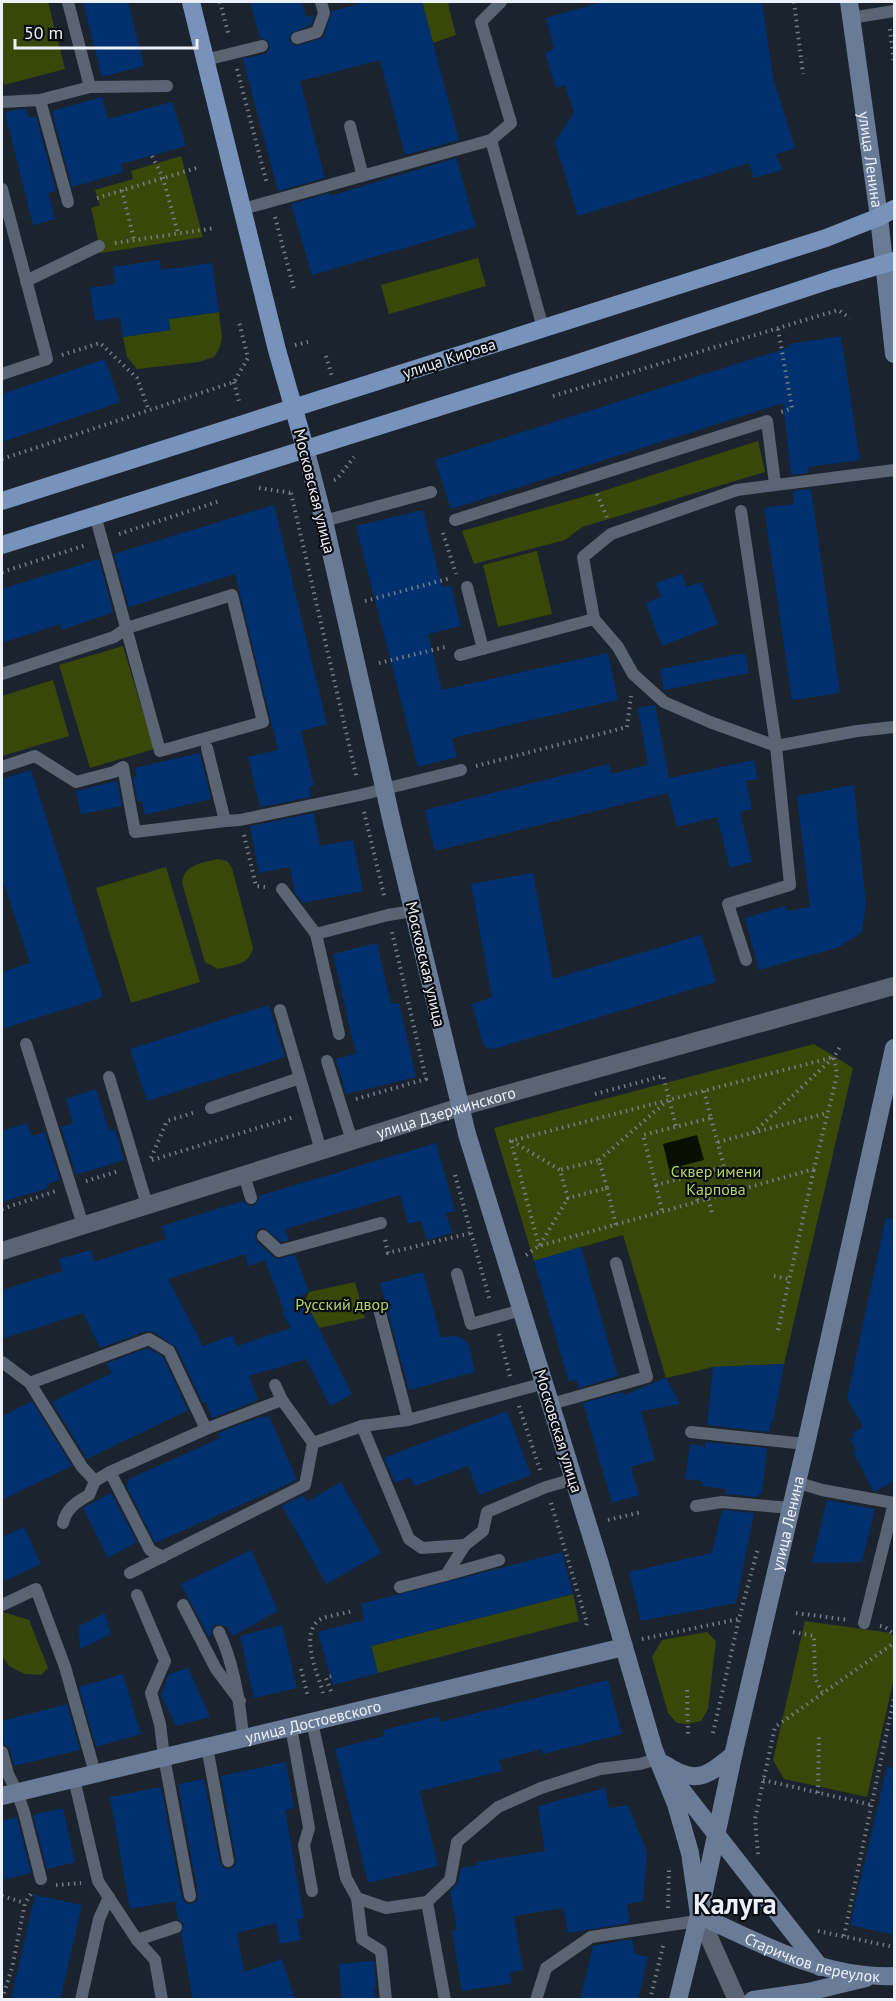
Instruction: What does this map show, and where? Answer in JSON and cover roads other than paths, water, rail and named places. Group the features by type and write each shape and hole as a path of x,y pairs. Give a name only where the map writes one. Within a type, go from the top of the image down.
{"main road":[{"name":"Московская улица","path":"191,2 277,350 324,521 384,789 460,1107 657,1759 676,1804 690,1853 698,1918"},
{"name":"улица Ленина","path":"850,10 887,213 894,354"},
{"name":"улица Кирова","path":"2,501 826,238 887,213"},
{"path":"2,545 890,262"},
{"name":"улица Ленина","path":"678,2000 806,1444 894,1048"},
{"name":"улица Достоевского","path":"10,1794 624,1647"},
{"path":"657,1759 677,1773 692,1778 713,1771 733,1755"},
{"path":"657,1759 820,1967"},
{"name":"Старичков переулок","path":"698,1918 820,1967 872,1977 894,1976"},
{"path":"753,2000 808,1992 872,1977"}],"street":[{"name":"улица Дзержинского","path":"2,1251 460,1107 894,986"},
{"path":"698,1918 737,2000"}],"lane":[{"path":"68,2 90,87"},
{"path":"297,38 317,32 324,13 321,2"},
{"path":"243,209 491,140 511,123 481,22 501,2"},
{"path":"850,10 891,12"},
{"path":"205,60 262,46"},
{"path":"2,102 40,100 90,87 167,86"},
{"path":"40,100 68,202"},
{"path":"350,126 361,176"},
{"path":"491,140 543,328"},
{"path":"2,189 47,359 2,374"},
{"path":"26,281 99,246"},
{"path":"455,520 767,422 776,484"},
{"path":"894,470 737,490 611,534 583,557 594,619 618,647 633,674 664,702 776,746 857,731 894,727"},
{"path":"324,521 431,492"},
{"path":"741,511 776,746 790,885 728,903 746,960"},
{"path":"2,674 114,637 127,628 232,595 263,722 160,751 127,628 94,515"},
{"path":"467,586 483,649"},
{"path":"460,655 594,619"},
{"path":"207,748 225,820"},
{"path":"2,767 35,756 76,782 114,772 123,767 135,832 240,820 461,770"},
{"path":"282,889 316,934 339,1034"},
{"path":"316,934 413,911"},
{"path":"280,1010 321,1151"},
{"path":"26,1044 83,1225"},
{"path":"327,1061 352,1141"},
{"path":"109,1077 147,1205"},
{"path":"210,1108 300,1078"},
{"path":"244,1175 251,1198"},
{"path":"263,1236 279,1251 381,1222"},
{"path":"551,1404 647,1377 616,1263"},
{"path":"457,1274 471,1324 522,1310"},
{"path":"380,1309 408,1420"},
{"path":"30,1383 149,1339 169,1351 206,1429"},
{"path":"2,1362 30,1383 82,1467 95,1481"},
{"path":"313,1443 362,1426 408,1420 545,1383"},
{"path":"130,1573 305,1485 313,1443 282,1400 275,1385"},
{"path":"63,1523 65,1514 77,1501 89,1495 95,1481 206,1429 282,1400"},
{"path":"362,1426 409,1539 422,1548 465,1545"},
{"path":"691,1432 806,1444"},
{"path":"110,1473 150,1550 163,1557"},
{"path":"446,1575 465,1545 483,1531 487,1512 546,1487 574,1479"},
{"path":"796,1482 822,1490 894,1503 864,1623"},
{"path":"696,1506 722,1502 790,1508"},
{"path":"400,1587 499,1560"},
{"path":"2,1605 36,1589 65,1667 95,1773"},
{"path":"136,1595 165,1661 151,1693 162,1730 164,1757 190,1896"},
{"path":"183,1605 216,1669 240,1701"},
{"path":"219,1632 225,1645 240,1701 243,1737"},
{"path":"312,1722 346,1878 357,1898 362,1939 381,1951 386,2000"},
{"path":"291,1727 309,1828 304,1845 312,1891"},
{"path":"207,1747 228,1861"},
{"path":"2,1752 10,1794 41,1879"},
{"path":"357,1898 386,1908 427,1902 450,1880 457,1842 498,1807 541,1788 600,1769 640,1764 657,1759"},
{"path":"74,1779 98,1881 137,1940 155,1960 162,2000"},
{"path":"81,2000 99,1918 109,1897"},
{"path":"427,1902 445,2000"},
{"path":"536,2000 546,1968 591,1937 698,1918"},
{"path":"137,1940 176,1927"}],"district":[{"name":"Калуга","path":"735,1904"}],"park label":[{"name":"Сквер имени Карпова","path":"716,1180"},
{"name":"Русский двор","path":"342,1304"}]}
